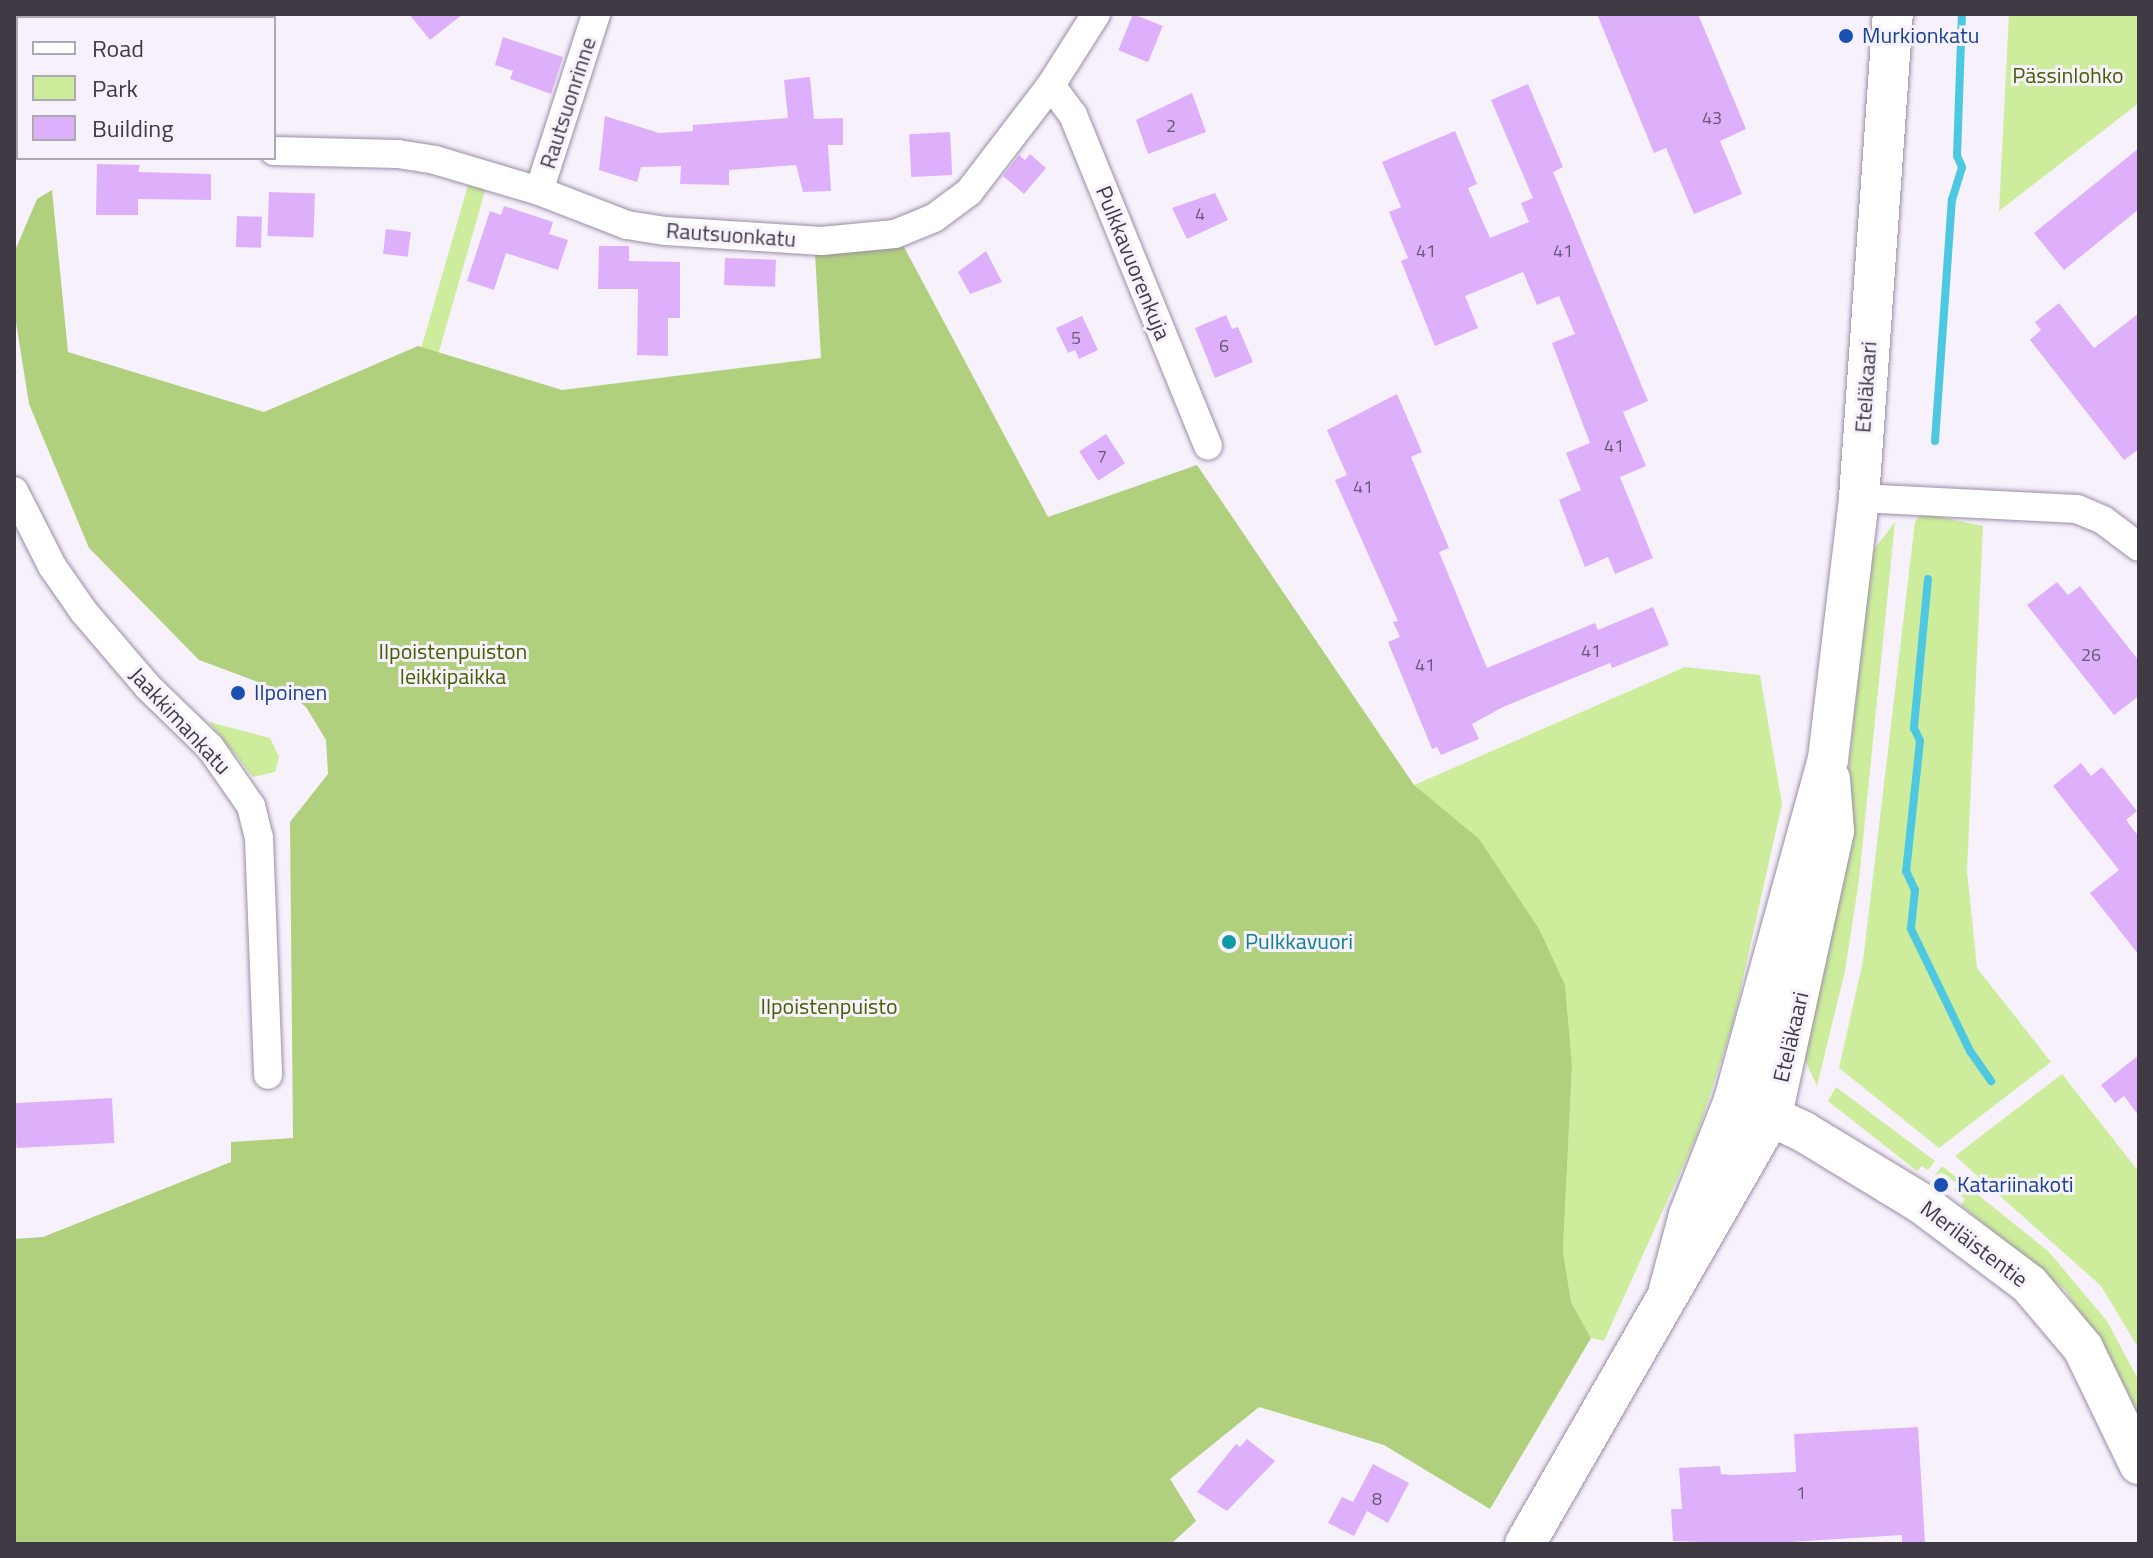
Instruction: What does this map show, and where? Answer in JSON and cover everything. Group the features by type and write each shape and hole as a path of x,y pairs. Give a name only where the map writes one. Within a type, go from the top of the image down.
{"main road":[{"name":"Eteläkaari","path":"1669,1290 1689,1215 1734,1100 1828,759 1859,498 1893,14"},
{"name":"Eteläkaari","path":"1525,1544 1669,1290 1713,1224 1772,1115 1834,831 1828,759"},
{"name":"Meriläistentie","path":"1734,1100 1772,1115 1921,1203 2029,1284 2083,1348 2139,1464"}],"street":[{"name":"Rautsuonrinne","path":"539,191 596,14"},
{"name":"Rautsuonkatu","path":"276,151 398,154 539,191 627,225 666,231 822,241 895,234 934,218 969,192 1051,85 1096,14"},
{"name":"Pulkkavuorenkuja","path":"1051,85 1073,115 1208,445"},
{"name":"Jaakkimankatu","path":"14,491 52,566 84,612 140,678 210,747 251,806 259,838 268,1075"},
{"path":"1859,498 2077,509 2103,520 2139,547"}],"green space":[{"name":"Pässinlohko","path":"2009,14 2139,14 2139,103 1999,211"},
{"path":"468,185 485,190 439,352 421,347"},
{"name":"Ilpoistenpuisto","path":"52,190 68,352 264,412 418,346 562,390 821,358 815,254 903,245 1048,517 1197,465 1414,785 1479,839 1539,929 1565,985 1572,1066 1563,1251 1571,1302 1591,1338 1490,1509 1384,1445 1259,1407 1170,1479 1196,1521 1171,1544 14,1544 14,1239 43,1237 231,1162 231,1142 293,1138 290,822 328,774 326,740 306,707 288,693 199,660 89,548 29,404 15,316 14,253 37,199"},
{"path":"1922,513 1983,526 1967,871 1977,968 2051,1062 1939,1148 1839,1068 1863,961 1915,522"},
{"path":"1895,522 1859,880 1845,971 1817,1086 1804,1058 1839,858 1872,552"},
{"path":"1685,667 1760,675 1782,804 1732,1027 1697,1135 1604,1341 1591,1338 1571,1302 1563,1251 1572,1066 1414,785"},
{"path":"209,722 270,738 279,757 275,772 253,777"},
{"path":"2062,1074 2139,1172 2139,1349 2101,1286 1955,1156"},
{"path":"1836,1087 1935,1161 1928,1170 1922,1166 1917,1171 1828,1101"},
{"path":"1942,1166 2048,1251 2107,1321 2139,1381 2139,1418 2113,1363 2065,1290 1961,1205 1965,1199 1954,1190 1958,1184 1942,1173 1935,1175"}],"building":[{"path":"409,14 463,14 430,40"},
{"path":"1133,14 1163,26 1148,62 1118,50"},
{"path":"1597,14 1698,14 1746,129 1720,141 1742,194 1694,214 1666,148 1654,153"},
{"path":"503,37 563,57 551,94 510,79 513,71 495,65"},
{"path":"810,77 814,119 843,118 843,145 828,145 831,191 803,192 796,165 729,170 729,185 680,184 681,166 641,167 637,182 599,170 605,116 659,133 693,131 693,125 788,118 784,80"},
{"path":"1528,84 1563,167 1553,172 1648,401 1623,412 1646,466 1620,477 1653,558 1615,574 1608,557 1585,567 1559,500 1581,490 1566,453 1590,443 1552,343 1575,334 1559,296 1537,305 1523,272 1465,296 1478,328 1435,346 1401,261 1408,258 1389,212 1401,207 1382,162 1455,131 1477,184 1468,188 1490,238 1529,222 1521,203 1533,198 1491,100"},
{"path":"1192,93 1206,132 1148,154 1136,120"},
{"path":"950,132 952,175 911,177 909,134"},
{"path":"2139,148 2139,209 2064,270 2034,233"},
{"path":"1030,154 1046,168 1024,194 1003,176 1019,155 1025,160"},
{"path":"97,164 140,165 138,172 211,174 211,200 138,199 138,215 96,215"},
{"path":"269,192 315,194 313,238 267,236"},
{"path":"1215,193 1228,220 1187,239 1172,208"},
{"path":"504,206 553,222 549,234 568,240 558,270 506,253 494,290 467,281 490,211 501,215"},
{"path":"237,216 262,217 261,248 236,247"},
{"path":"386,229 411,232 408,257 383,254"},
{"path":"599,246 629,246 629,261 680,262 680,318 668,318 668,356 637,355 638,289 598,289"},
{"path":"986,251 1002,282 970,294 958,272"},
{"path":"725,258 776,260 775,287 724,285"},
{"path":"2059,303 2094,348 2139,313 2139,449 2124,460 2030,340 2041,330 2035,322"},
{"path":"1226,315 1232,329 1238,327 1253,362 1215,378 1195,328"},
{"path":"1082,316 1098,350 1079,359 1075,350 1068,353 1056,328"},
{"path":"1397,394 1422,452 1411,457 1449,548 1439,552 1487,668 1595,623 1598,630 1653,607 1669,645 1612,668 1610,663 1503,707 1472,724 1479,739 1441,755 1437,747 1432,749 1388,642 1400,637 1393,622 1398,621 1335,480 1347,475 1327,430"},
{"path":"1106,434 1125,463 1098,481 1079,451"},
{"path":"2057,582 2068,595 2080,586 2139,661 2139,696 2114,715 2027,605"},
{"path":"2081,763 2091,776 2102,767 2137,811 2126,820 2139,837 2139,955 2090,893 2119,870 2053,786"},
{"path":"2139,1055 2139,1116 2124,1096 2115,1103 2101,1085"},
{"path":"112,1098 114,1143 16,1148 14,1103"},
{"path":"1918,1427 1925,1544 1902,1544 1902,1535 1760,1544 1673,1541 1671,1509 1682,1509 1679,1468 1720,1466 1721,1474 1733,1475 1796,1472 1794,1434"},
{"path":"1247,1439 1275,1461 1227,1511 1197,1492 1236,1444 1240,1447"},
{"path":"1373,1464 1409,1483 1388,1523 1367,1511 1354,1536 1328,1523 1342,1497 1353,1502"}],"waterway":[{"path":"1935,441 1952,200 1962,167 1957,156 1962,14"},
{"path":"1928,579 1914,728 1920,741 1906,871 1915,890 1911,929 1970,1051 1991,1081"}],"place":[{"name":"Murkionkatu","path":"1846,36"},
{"name":"Ilpoinen","path":"238,693"},
{"name":"Pulkkavuori","path":"1229,942"},
{"name":"Katariinakoti","path":"1941,1185"}],"park label":[{"name":"Ilpoistenpuiston leikkipaikka","path":"453,664"}]}
